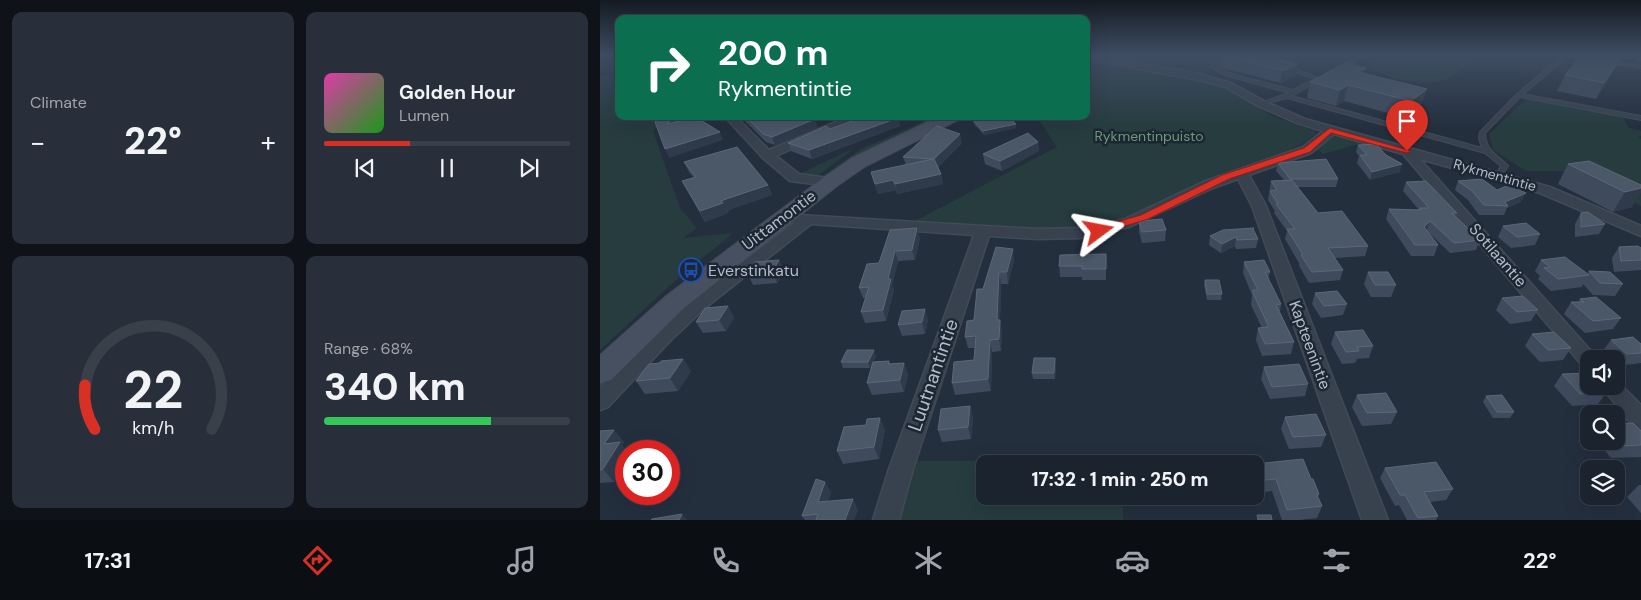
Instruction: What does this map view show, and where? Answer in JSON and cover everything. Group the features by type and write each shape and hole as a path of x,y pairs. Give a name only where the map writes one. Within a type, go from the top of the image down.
{"street":[{"name":"Rykmentintie","path":"1204,78 1228,85 1262,104 1302,122 1545,190 1641,231"},
{"path":"733,120 767,155 798,180 830,182"},
{"path":"767,155 850,120"},
{"name":"Uittamontie","path":"600,372 675,302 830,182 859,162 945,120"},
{"path":"782,218 983,231 1063,234 1114,228 1145,217 1208,185 1307,150 1330,131"},
{"name":"Sotilaantie","path":"1407,151 1580,350"},
{"name":"Kapteenintie","path":"1241,173 1250,184 1259,205 1375,520"},
{"path":"600,401 665,334 807,220"},
{"name":"Luutnantintie","path":"886,520 901,470 983,231"},
{"path":"1619,395 1641,420"}],"lane":[{"path":"1241,78 1486,151 1505,166 1499,176"},
{"path":"1486,151 1481,142 1482,133 1519,95 1539,78"},
{"path":"1262,104 1290,94 1319,79"},
{"path":"1519,95 1641,118"}],"green space":[{"path":"600,78 615,78 615,120 664,120 653,131 680,208 697,228 683,238 732,233 689,268 600,350"},
{"name":"Rykmentinpuisto","path":"1090,78 1195,78 1221,86 1274,117 1316,131 1316,134 1302,144 1275,156 1208,180 1123,222 1064,231 913,222 1057,147 1039,120 1090,120"},
{"path":"1394,78 1448,78 1431,82"},
{"path":"1527,98 1623,117 1628,127 1641,131 1641,136 1638,136 1641,139 1641,206 1570,171 1526,171 1493,150 1489,134"},
{"path":"927,120 940,120 828,177 820,178 861,149"},
{"path":"1333,134 1381,147 1354,145 1323,154 1315,147"},
{"path":"853,149 815,178 799,174 839,155"},
{"path":"915,461 976,461 976,505 1123,505 1123,520 896,520"}],"building":[{"path":"1317,78 1383,78 1427,89 1411,101 1348,85 1340,90 1310,82"},
{"path":"1581,78 1607,78 1604,83"},
{"path":"657,120 671,120 667,124 684,120 701,120 720,132 665,149 655,122"},
{"path":"749,120 813,120 772,137 763,134"},
{"path":"855,120 892,120 809,150 788,143 826,126 830,129"},
{"path":"973,120 1012,120 1016,124 983,131"},
{"path":"937,126 960,134 934,159 941,174 895,184 893,180 875,184 871,172 933,159 903,157"},
{"path":"1028,133 1038,142 1000,161 983,154"},
{"path":"1376,144 1386,155 1402,164 1372,172 1360,155 1367,155 1358,145"},
{"path":"737,147 768,185 726,199 721,201 723,203 700,211 682,181 696,177 684,162"},
{"path":"1326,159 1338,179 1290,179 1278,163"},
{"path":"1589,161 1641,185 1641,188 1625,192 1568,164"},
{"path":"1482,179 1497,190 1509,185 1526,193 1505,202 1508,206 1484,205 1472,191 1458,181"},
{"path":"1292,180 1318,213 1342,211 1368,246 1328,248 1343,270 1312,272 1301,255 1303,255 1287,229 1295,229 1276,204 1278,204 1270,191 1277,190 1271,181"},
{"path":"1426,181 1457,213 1452,213 1480,240 1454,243 1430,221 1424,227 1438,245 1415,245 1389,209 1421,210 1420,208 1429,208 1406,182"},
{"path":"1588,212 1605,224 1581,227 1581,213"},
{"path":"1162,219 1166,230 1142,232 1139,221"},
{"path":"1526,223 1540,234 1517,237 1503,226"},
{"path":"917,228 912,250 895,251 888,279 891,279 883,310 861,312 869,287 859,288 867,264 879,263 890,230"},
{"path":"1254,228 1258,239 1237,240 1236,237 1222,244 1210,236 1223,230"},
{"path":"1638,246 1641,248 1641,260 1621,261 1619,247"},
{"path":"996,247 1013,249 1007,272 999,272 997,320 1000,320 999,339 990,340 988,379 952,383 954,362 974,360 976,336 965,337 967,321 974,320 977,289 983,289"},
{"path":"1106,254 1106,269 1082,269 1082,266 1059,266 1060,255"},
{"path":"1565,257 1589,275 1558,279 1544,268 1550,267 1541,260"},
{"path":"779,260 772,272 748,274 755,262"},
{"path":"1264,260 1270,272 1265,272 1281,304 1276,305 1294,342 1265,344 1258,328 1268,327 1268,325 1253,293 1253,290 1258,290 1244,262"},
{"path":"1589,271 1610,272 1623,284 1600,283"},
{"path":"1368,272 1388,272 1396,285 1375,285"},
{"path":"1205,280 1219,280 1222,294 1207,294"},
{"path":"1337,291 1347,304 1324,306 1315,293"},
{"path":"1523,296 1538,310 1517,312 1502,298"},
{"path":"1596,297 1621,318 1593,321 1571,302 1584,302 1580,299"},
{"path":"728,306 719,320 696,322 705,308"},
{"path":"925,309 922,322 898,325 902,311"},
{"path":"1363,330 1373,346 1357,347 1359,351 1346,352 1335,332"},
{"path":"1554,332 1571,348 1548,350 1532,334"},
{"path":"1633,337 1641,344 1641,353 1627,354 1625,350 1611,340"},
{"path":"847,350 874,350 868,362 841,362"},
{"path":"1034,358 1055,358 1054,373 1032,373"},
{"path":"683,359 670,378 636,381 649,364"},
{"path":"889,361 888,364 904,363 900,380 867,383 873,362"},
{"path":"1299,364 1308,384 1272,387 1264,367"},
{"path":"1580,373 1580,394 1562,374"},
{"path":"1386,393 1397,412 1367,413 1357,395"},
{"path":"1502,395 1514,412 1497,412 1486,396"},
{"path":"970,406 968,427 938,430 941,409"},
{"path":"1316,414 1326,435 1293,437 1285,417"},
{"path":"880,418 874,447 837,451 844,427 866,425 867,419"},
{"path":"1625,423 1633,423 1641,431 1641,445 1625,446"},
{"path":"614,430 604,444 615,443 615,450 603,469 600,470 600,431"},
{"path":"1303,459 1311,479 1313,479 1322,506 1287,510 1276,479 1264,480 1264,463"},
{"path":"1436,462 1453,489 1424,492 1438,516 1418,518 1405,495 1400,495 1385,468"},
{"path":"816,479 825,482 818,502 853,499 845,520 816,520 818,514 802,516"},
{"path":"682,514 679,520 651,520 652,519"},
{"path":"1257,515 1271,515 1272,520 1258,520"}],"place":[{"name":"Everstinkatu","path":"691,270"}],"route":[{"path":"1099,231 1145,217 1226,177 1307,150 1330,131 1407,151"}]}
